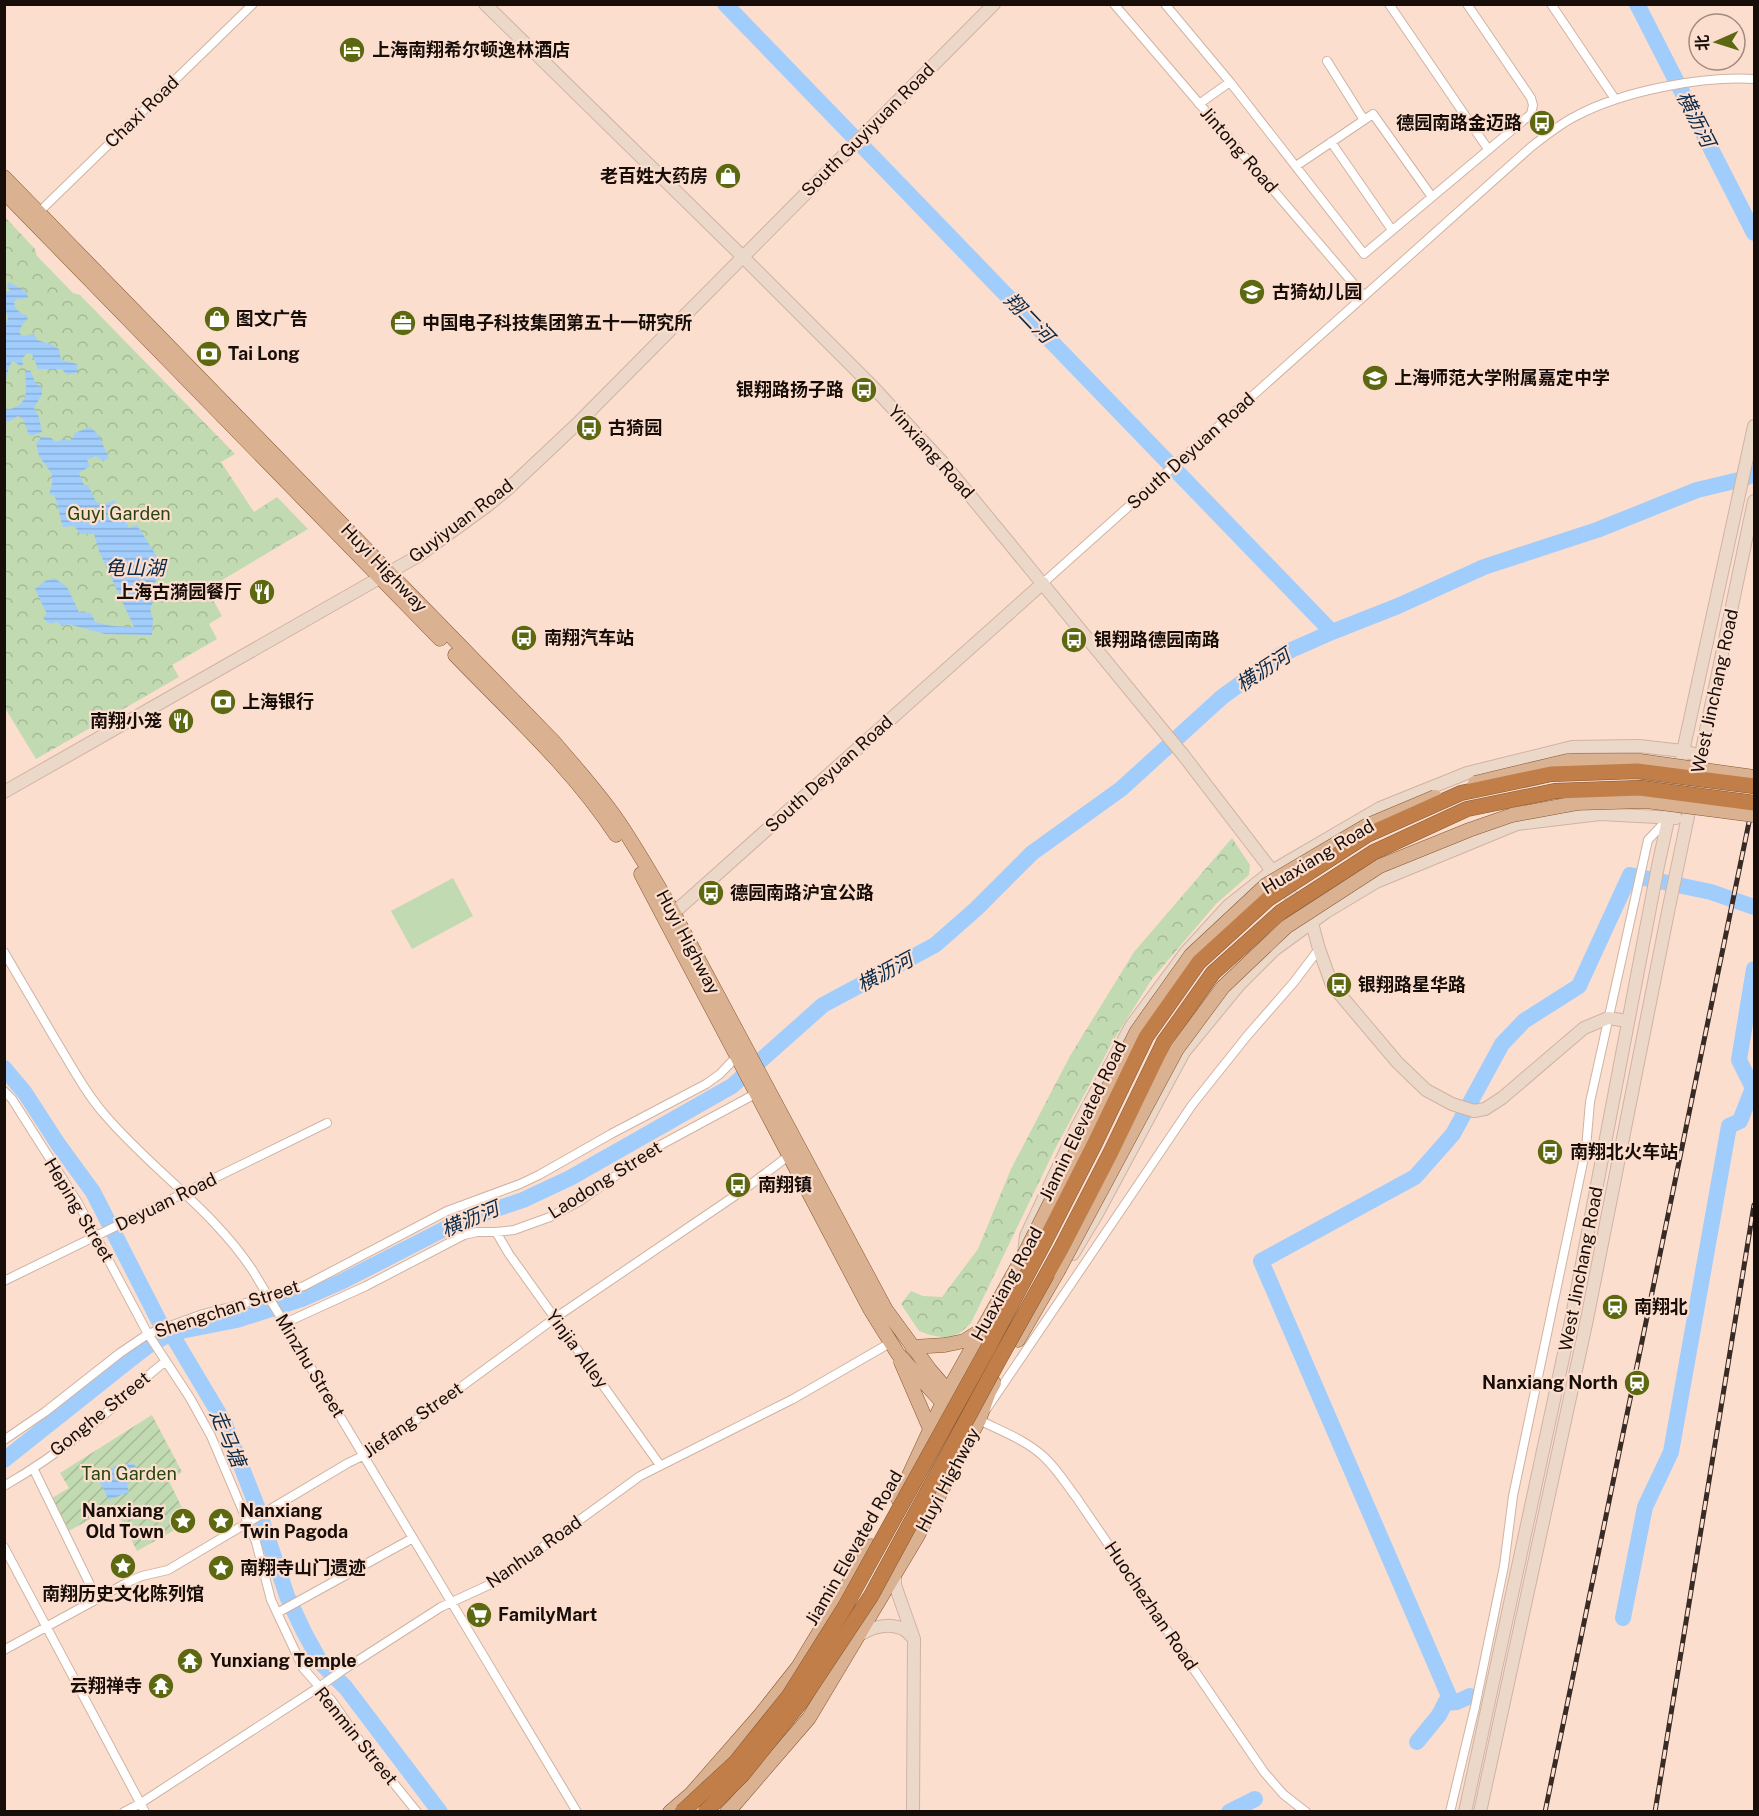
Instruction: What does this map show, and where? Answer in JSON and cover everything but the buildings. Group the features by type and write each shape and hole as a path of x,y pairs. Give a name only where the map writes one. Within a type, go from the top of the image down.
{"highway":[{"name":"Jiamin Elevated Road","path":"682,1812 736,1762 789,1696 845,1607 1046,1240 1146,1037 1199,962 1268,899 1367,835 1461,793 1551,774 1637,771 1755,786"},
{"name":"Jiamin Elevated Road","path":"705,1812 743,1774 800,1703 871,1596 1061,1250 1164,1042 1213,973 1281,912 1355,864 1374,852 1467,809 1555,791 1640,788 1755,803"}],"main road":[{"name":"Yinxiang Road","path":"485,4 874,388 945,465 1184,756 1312,923 1332,985 1397,1062 1426,1090 1452,1104 1474,1111 1485,1109 1502,1098 1584,1028 1608,1018"},
{"name":"South Guyiyuan Road","path":"742,256 994,4"},
{"name":"Huyi Highway","path":"4,177 35,216 384,575 554,742 587,780 618,821 645,864 757,1085 794,1152 886,1310 945,1396"},
{"name":"Huyi Highway","path":"4,192 35,216"},
{"name":"Guyiyuan Road","path":"4,792 430,548 509,488 580,421 742,256"},
{"name":"West Jinchang Road","path":"1465,1812 1571,1321 1658,866 1755,426"},
{"name":"West Jinchang Road","path":"1480,1812 1586,1324 1669,907 1753,513"},
{"name":"South Deyuan Road","path":"670,916 1043,583"},
{"path":"1024,1255 1026,1236 1077,1127 1131,1026 1186,952 1228,906 1272,871 1380,808 1467,774 1572,747 1639,746 1683,751 1701,756"},
{"name":"Huaxiang Road","path":"945,1396 1024,1255 1137,1031 1191,954 1266,885 1366,826 1451,790 1568,761 1640,761 1755,777"},
{"path":"979,1420 989,1392 1058,1271 1178,1049 1223,987 1286,927 1380,866 1512,815 1577,803 1646,801 1755,814"},
{"path":"1058,1271 1077,1250 1184,1052 1239,985 1274,950 1326,912 1376,882 1517,824 1600,814 1688,819"},
{"path":"1608,1018 1628,1021"},
{"name":"Huyi Highway","path":"727,1812 809,1718 917,1537 979,1420 945,1396 894,1348 870,1309 794,1152"},
{"path":"912,1347 964,1341 982,1330"},
{"path":"894,1348 930,1429"},
{"name":"Huyi Highway","path":"670,1812 691,1794 798,1667 894,1507 945,1396"},
{"path":"945,1396 970,1438"},
{"path":"895,1575 899,1595 914,1639 913,1812"},
{"path":"859,1635 874,1627 893,1627 903,1629 914,1639"}],"street":[{"name":"Chaxi Road","path":"35,216 253,4"},
{"name":"Jintong Road","path":"1114,4 1364,296"},
{"path":"1165,4 1230,82 1364,254 1531,114 1533,105 1531,98 1467,4"},
{"path":"1389,4 1488,149"},
{"path":"1551,4 1615,99"},
{"path":"1327,61 1364,120"},
{"name":"South Deyuan Road","path":"1043,583 1544,137 1574,117 1615,99 1656,89 1707,81 1755,79"},
{"path":"1199,104 1230,82"},
{"path":"1296,166 1373,114 1432,197"},
{"path":"1331,142 1392,230"},
{"path":"1735,520 1753,513"},
{"path":"1450,1812 1475,1707 1504,1566 1513,1497 1586,1149 1590,1102 1608,1018 1648,840 1669,818"},
{"path":"979,1420 1192,1105 1319,949"},
{"name":"Minzhu Street","path":"4,952 96,1104 112,1123 214,1221 237,1247 285,1323 577,1812"},
{"name":"Shengchan Street","path":"4,1440 158,1330 203,1314 269,1298 304,1286 447,1211 539,1175 610,1134 706,1084 744,1056"},
{"name":"Laodong Street","path":"285,1323 464,1235 524,1227 564,1210 588,1196 627,1166 757,1085"},
{"name":"Heping Street","path":"4,1091 12,1099 68,1187 150,1337"},
{"name":"Deyuan Road","path":"4,1281 327,1123"},
{"name":"Jiefang Street","path":"4,1650 137,1578 168,1570 348,1463 375,1450 555,1318 742,1191 794,1152"},
{"name":"Yinjia Alley","path":"496,1232 509,1254 660,1465"},
{"name":"Renmin Street","path":"150,1337 190,1398 211,1436 256,1542 271,1600 281,1611 303,1668 323,1684 417,1812"},
{"name":"Nanhua Road","path":"124,1812 143,1807 343,1670 451,1602 493,1583 630,1483 660,1465 894,1348"},
{"name":"Gonghe Street","path":"4,1486 87,1429 126,1393 165,1362"},
{"name":"Huochezhan Road","path":"979,1420 1025,1443 1053,1466 1271,1781 1306,1812"},
{"path":"33,1468 97,1599"},
{"path":"281,1611 413,1538"},
{"path":"4,1547 143,1807"}],"green space":[{"name":"Guyi Garden","path":"5,217 35,249 37,256 73,293 80,295 235,454 221,462 254,512 277,497 308,529 207,589 222,616 209,624 217,639 172,665 179,677 36,759 5,708"},
{"path":"1232,838 1250,865 1249,875 1216,904 1152,979 1113,1041 1054,1151 971,1323 960,1333 946,1338 919,1331 901,1304 911,1291 923,1296 942,1297 978,1249 1011,1169 1070,1056 1134,952"},
{"path":"453,878 473,916 412,949 391,911"},
{"name":"Tan Garden","path":"152,1415 182,1472 169,1481 189,1522 137,1551 117,1511 106,1510 69,1531 52,1498 69,1488 60,1473"}],"water":[{"path":"9,282 25,291 29,298 17,299 14,302 18,311 27,316 19,332 22,336 34,334 37,340 59,349 61,360 77,364 78,372 67,375 62,369 38,369 32,354 27,353 22,359 23,365 13,361 11,363 5,382 3,335 8,318 5,312 5,292 11,291 7,287"},
{"path":"30,370 36,384 42,387 42,394 34,408 39,417 42,432 32,436 28,433 24,420 18,416 8,422 4,421 5,410 19,405 25,397 25,372"},
{"name":"龟山湖","path":"90,427 98,434 109,458 103,461 96,456 87,460 90,466 79,473 84,485 88,485 96,502 104,504 115,500 119,520 126,522 129,528 137,525 161,563 167,564 168,572 156,580 153,587 155,597 150,609 153,619 152,635 105,634 68,624 62,626 57,622 50,624 43,618 47,614 35,589 45,581 54,578 67,587 79,612 91,613 95,622 112,626 134,627 99,551 94,534 81,534 74,526 63,527 54,495 49,494 52,474 39,456 36,443 43,436 56,442 64,439 71,441 75,433"},
{"path":"127,1464 134,1464 139,1473 132,1477 127,1485 129,1492 109,1500 95,1473 118,1465 122,1468"}],"waterway":[{"name":"翔二河","path":"725,4 1332,632"},
{"name":"横沥河","path":"1637,4 1754,233"},
{"name":"横沥河","path":"4,1460 148,1346 171,1333 237,1320 302,1299 343,1281 458,1222 523,1200 570,1178 732,1086 823,1005 935,945 976,909 1032,853 1121,789 1222,697 1280,655 1484,567 1597,530 1697,490 1743,479 1754,474"},
{"path":"1417,1742 1439,1715 1449,1696 1261,1261 1415,1177 1453,1134 1502,1044 1524,1021 1579,986 1630,875 1711,892 1754,907"},
{"path":"1623,1618 1645,1507 1671,1452 1729,1126 1740,1121 1753,1088 1739,1060 1754,969"},
{"name":"走马塘","path":"4,1068 25,1093 93,1192 160,1323 171,1333 224,1422 258,1509 287,1596 321,1663 346,1688 440,1812"},
{"path":"1445,1703 1457,1702 1470,1696"},
{"path":"1229,1812 1255,1799"}],"railway":[{"path":"1545,1812 1754,798"},
{"path":"1655,1812 1754,1205"}],"place":[{"name":"上海南翔希尔顿逸林酒店","path":"352,50"},
{"name":"德园南路金迈路","path":"1542,123"},
{"name":"老百姓大药房","path":"728,176"},
{"name":"古猗幼儿园","path":"1252,292"},
{"name":"图文广告","path":"217,319"},
{"name":"中国电子科技集团第五十一研究所","path":"403,323"},
{"name":"Tai Long","path":"209,354"},
{"name":"上海师范大学附属嘉定中学","path":"1375,378"},
{"name":"银翔路扬子路","path":"864,390"},
{"name":"古猗园","path":"589,428"},
{"name":"上海古漪园餐厅","path":"262,592"},
{"name":"南翔汽车站","path":"524,638"},
{"name":"银翔路德园南路","path":"1074,640"},
{"name":"上海银行","path":"223,702"},
{"name":"南翔小笼","path":"181,721"},
{"name":"德园南路沪宜公路","path":"711,893"},
{"name":"银翔路星华路","path":"1339,985"},
{"name":"南翔北火车站","path":"1550,1152"},
{"name":"南翔镇","path":"738,1185"},
{"name":"南翔北","path":"1615,1307"},
{"name":"Nanxiang North","path":"1637,1383"},
{"name":"Nanxiang Old Town","path":"183,1521"},
{"name":"Nanxiang Twin Pagoda","path":"221,1521"},
{"name":"南翔历史文化陈列馆","path":"123,1566"},
{"name":"南翔寺山门遗迹","path":"221,1568"},
{"name":"FamilyMart","path":"479,1615"},
{"name":"Yunxiang Temple","path":"190,1661"},
{"name":"云翔禅寺","path":"161,1686"}]}
